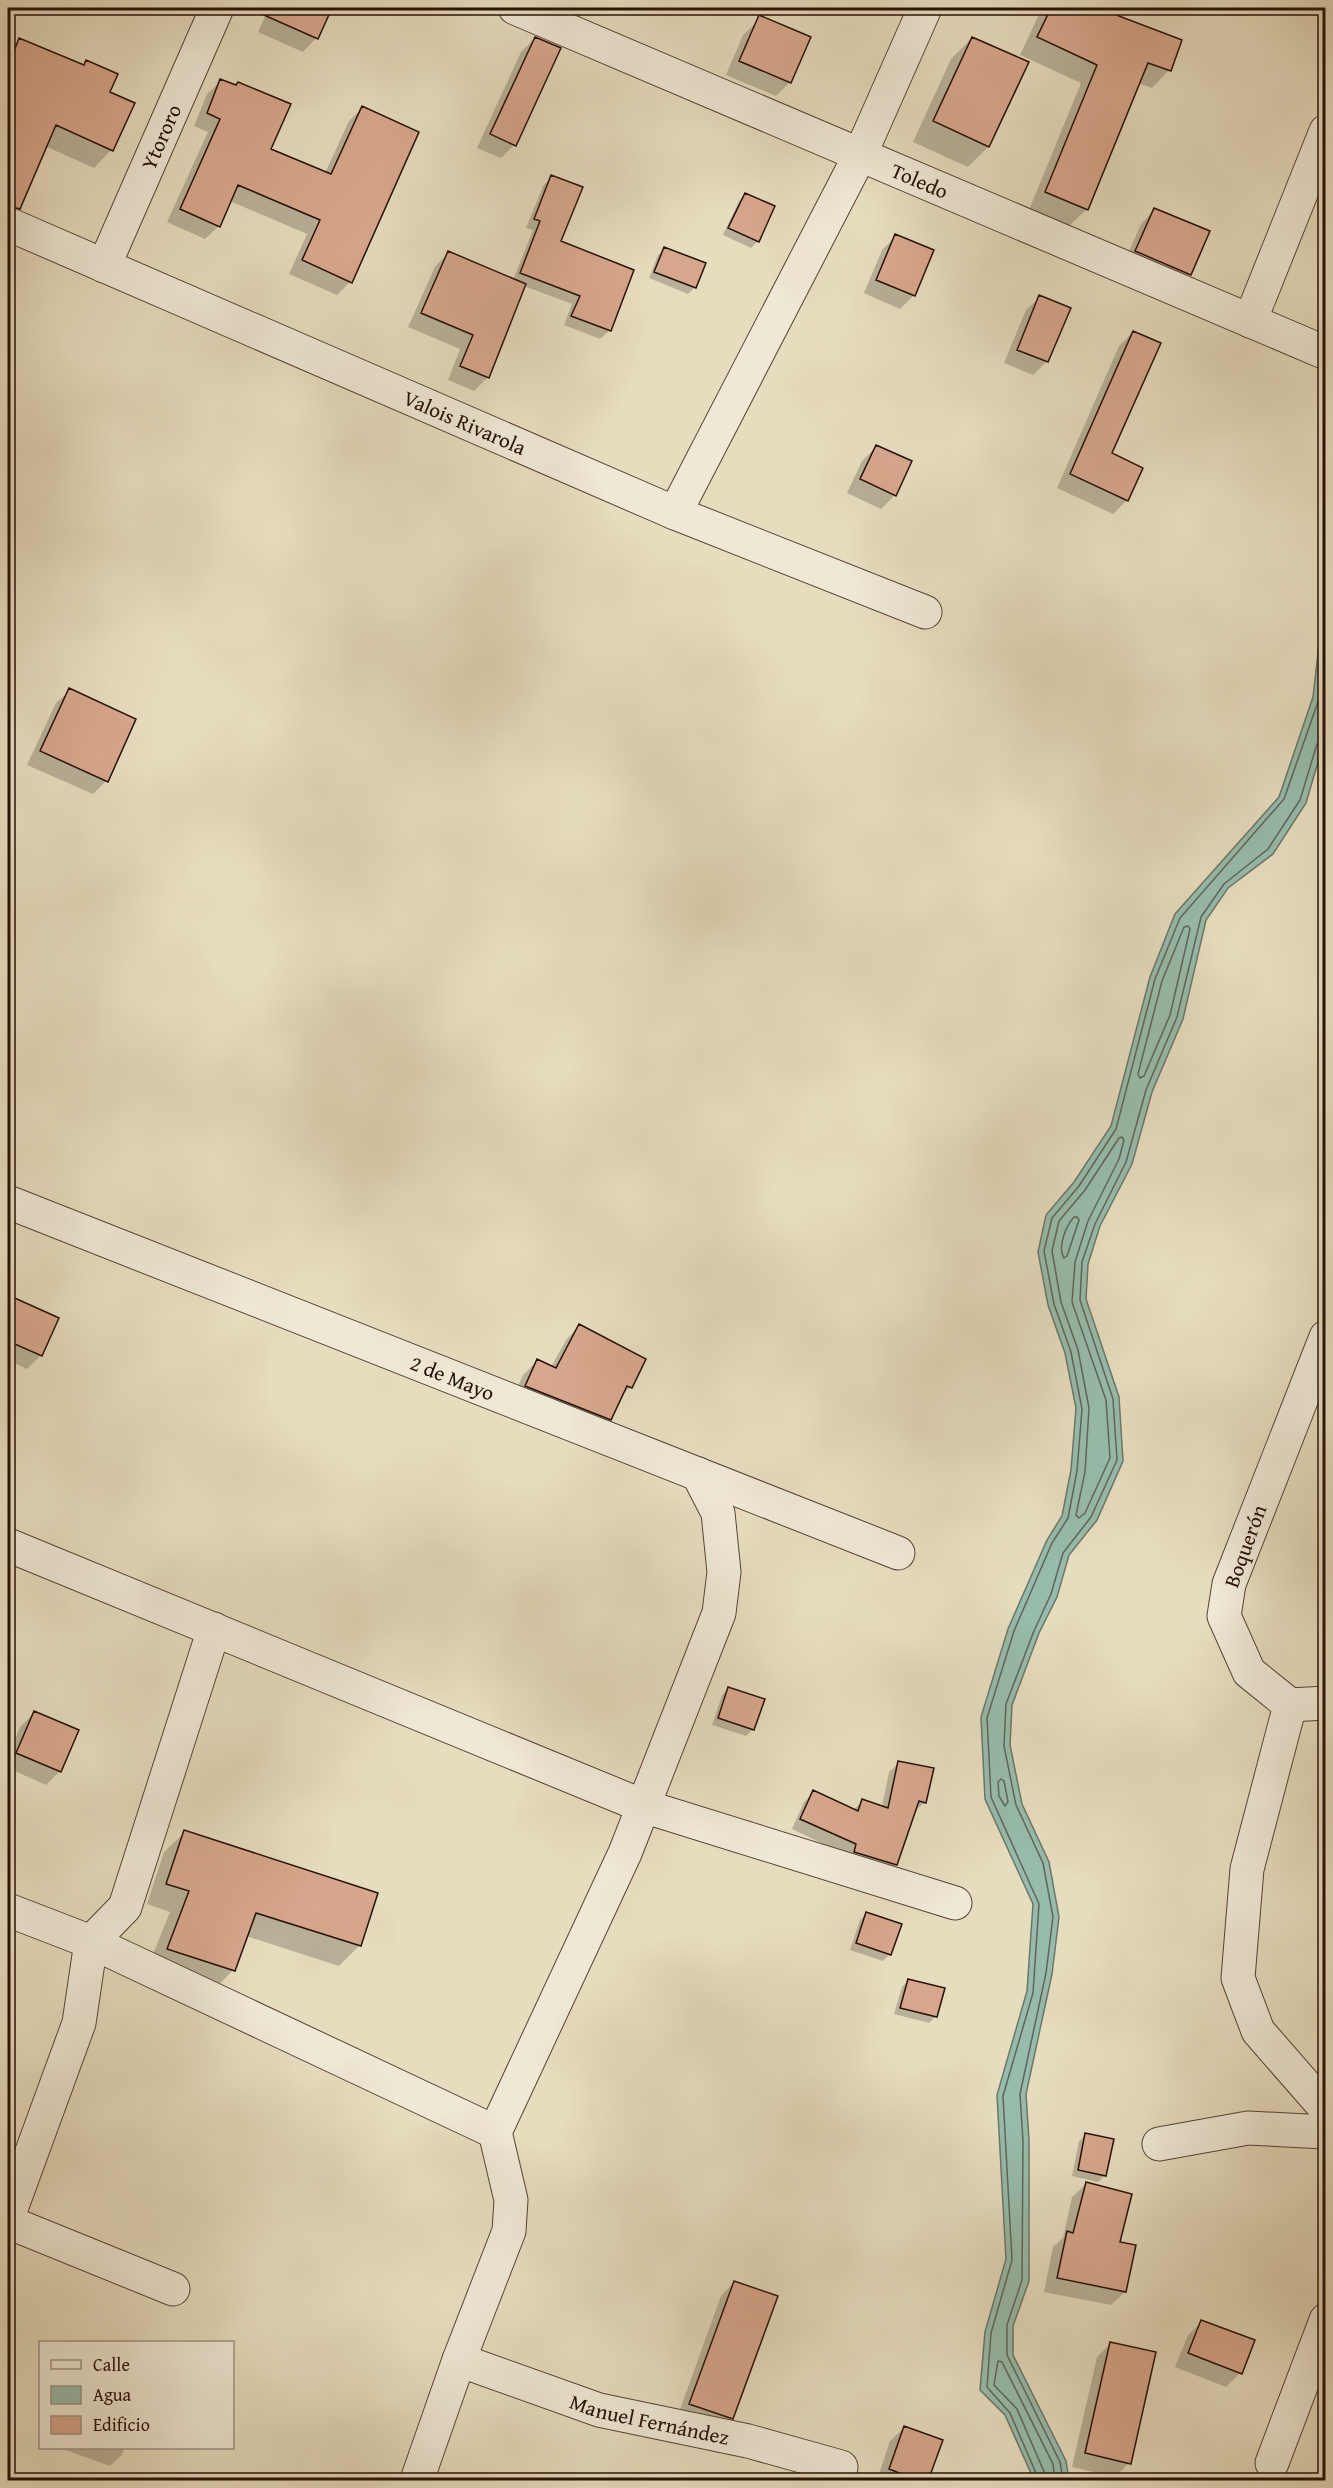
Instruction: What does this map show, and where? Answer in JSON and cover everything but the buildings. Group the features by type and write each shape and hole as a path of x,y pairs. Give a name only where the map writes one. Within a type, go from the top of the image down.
{"street":[{"name":"Ytororo","path":"104,266 217,8"},
{"name":"Toledo","path":"515,8 1326,353"},
{"path":"675,513 860,155 925,8"},
{"path":"1250,321 1326,131"},
{"name":"Valois Rivarola","path":"8,224 675,513 925,612"},
{"name":"2 de Mayo","path":"8,1202 898,1553"},
{"name":"Boquerón","path":"1290,1705 1249,1672 1224,1616 1229,1584 1326,1338"},
{"path":"417,2481 459,2360 509,2231 511,2200 495,2132 625,1853 719,1613 724,1572 718,1514 698,1474"},
{"path":"8,1545 643,1806 955,1903"},
{"path":"8,2217 79,2023 91,1942 125,1907 214,1629"},
{"path":"1326,1703 1290,1705 1247,1869 1238,1978 1258,2031 1326,2109"},
{"path":"8,1910 91,1942 495,2132"},
{"path":"1159,2144 1248,2128 1326,2132"},
{"path":"8,2222 173,2289"},
{"path":"1272,2463 1326,2320"},
{"name":"Manuel Fernández","path":"459,2360 598,2410 747,2441 841,2467"}],"water":[{"path":"1325,592 1325,738 1306,803 1273,854 1228,888 1206,920 1183,1019 1152,1092 1132,1164 1100,1226 1088,1264 1086,1299 1119,1397 1123,1461 1097,1520 1069,1555 1057,1597 1039,1633 1012,1705 1010,1745 1022,1804 1049,1862 1059,1917 1052,1974 1026,2094 1029,2140 1029,2281 1013,2326 1013,2355 1066,2461 1069,2480 1034,2480 1005,2415 980,2390 985,2332 1006,2259 997,2095 1027,1991 1033,1904 985,1799 981,1717 1008,1629 1047,1540 1062,1516 1071,1470 1076,1408 1065,1353 1048,1305 1038,1252 1046,1215 1074,1182 1111,1126 1150,977 1175,914 1279,797 1313,697"}]}
